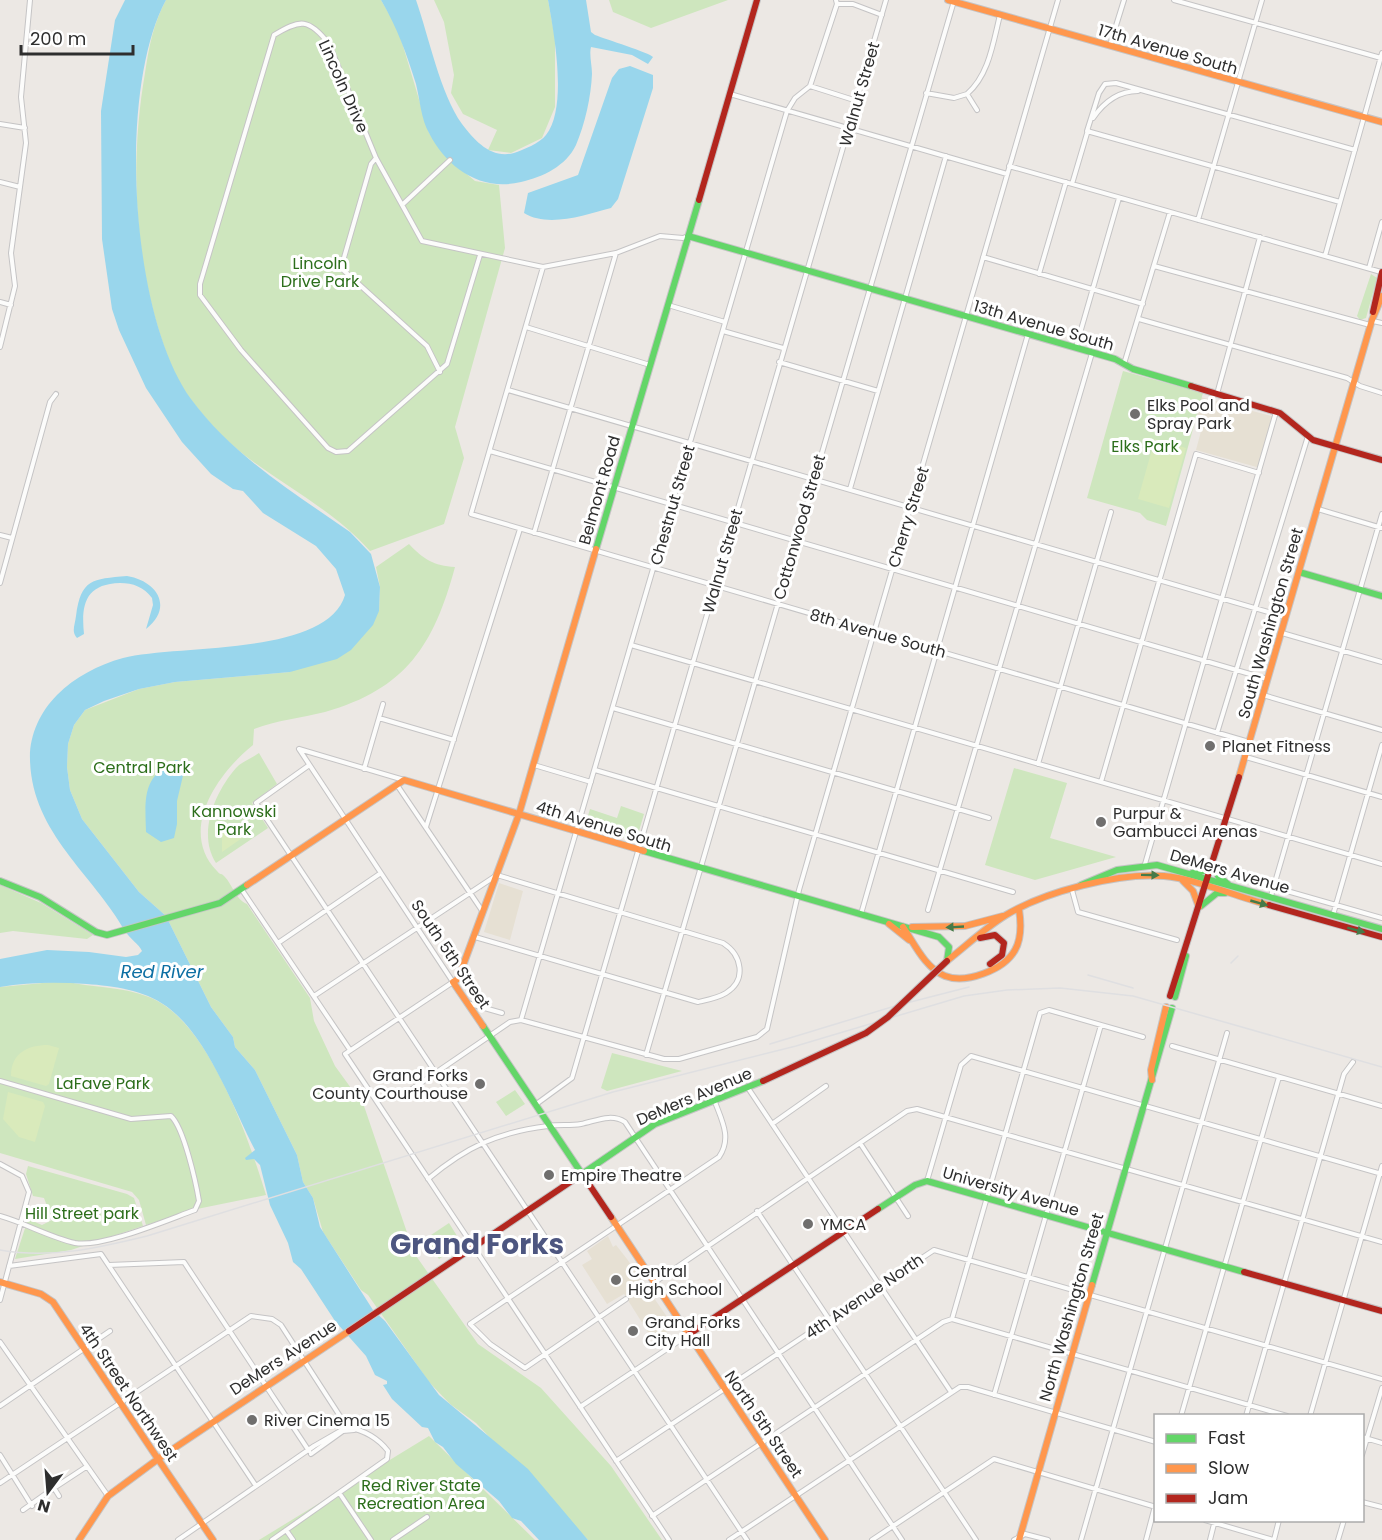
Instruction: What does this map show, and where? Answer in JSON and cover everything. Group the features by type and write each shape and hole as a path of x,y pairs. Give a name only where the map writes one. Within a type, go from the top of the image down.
{"main road":[{"name":"Belmont Road","path":"453,982 458,979 475,937 519,814 757,0"},
{"name":"17th Avenue South","path":"952,1 1382,122"},
{"name":"13th Avenue South","path":"688,236 1092,353 1133,369 1276,412 1288,417 1308,436 1335,447 1382,460"},
{"name":"South Washington Street","path":"1173,996 1318,509 1371,323 1382,272"},
{"name":"South Washington Street","path":"1371,323 1382,297"},
{"path":"1299,572 1382,596"},
{"path":"0,881 40,897 101,934 121,933 220,903 404,780"},
{"name":"4th Avenue South","path":"404,780 902,927"},
{"path":"1192,873 1204,871 1213,861"},
{"path":"1213,861 1215,872 1228,884"},
{"name":"DeMers Avenue","path":"1072,890 1115,869 1145,864 1192,873 1382,929"},
{"path":"1115,869 1118,879"},
{"name":"DeMers Avenue","path":"79,1540 108,1496 212,1420 582,1174 634,1136 655,1124 748,1088 866,1033 888,1017 947,961 1006,915 1072,890 1118,879 1155,874 1382,937"},
{"path":"1183,880 1193,891 1199,908 1217,893 1225,893"},
{"path":"902,927 931,966 943,975 959,978 998,965 1015,950 1022,927 1019,909"},
{"path":"902,927 965,926 1006,915"},
{"path":"1331,924 1334,915"},
{"path":"885,922 920,951"},
{"path":"902,927 946,942 949,946 947,961"},
{"path":"974,940 994,935 1001,939 1005,949 998,960 974,974"},
{"name":"South 5th Street","path":"453,982 582,1174"},
{"name":"North Washington Street","path":"1017,1539 1152,1083 1169,1008"},
{"name":"North 5th Street","path":"582,1174 825,1540"},
{"name":"University Avenue","path":"688,1335 896,1197 915,1185 927,1181 1382,1311"},
{"name":"4th Street Northwest","path":"2,1283 50,1299 213,1540"}],"street":[{"path":"0,347 15,280 11,247 25,150 21,97 30,0"},
{"name":"Walnut Street","path":"535,1105 572,1078 886,0"},
{"name":"Cherry Street","path":"646,1054 664,1059 679,1059 763,1034 771,1021 798,896 815,834 1058,0"},
{"path":"1110,46 1124,0"},
{"path":"1174,0 1381,56 1325,256"},
{"path":"1198,220 1262,0"},
{"name":"Cottonwood Street","path":"646,1054 952,1"},
{"path":"837,2 852,4 882,15"},
{"name":"Chestnut Street","path":"521,1020 556,893 595,770 787,111 795,98 810,86 837,2"},
{"path":"926,93 954,98 967,94 976,86 984,73 1000,15"},
{"name":"Lincoln Drive","path":"440,372 348,451 336,452 317,437 264,376 200,295 200,284 274,35 294,23 303,22 318,30 328,44 376,158 422,241 543,267 616,253 660,236 683,238 688,236"},
{"path":"1072,184 1099,93 1105,84 1116,83 1355,150"},
{"path":"810,86 857,100"},
{"path":"1087,131 1100,107 1109,100 1131,91 1147,92"},
{"path":"729,94 1007,174"},
{"path":"967,94 977,110"},
{"path":"0,124 25,128"},
{"path":"1087,131 1340,202"},
{"path":"850,489 946,156"},
{"path":"376,158 371,164 341,268 427,346 440,372 452,354 480,255"},
{"path":"402,205 450,160"},
{"path":"1010,166 1382,272"},
{"path":"0,182 20,187"},
{"path":"1039,274 1066,182"},
{"path":"1075,348 1119,198"},
{"path":"1124,364 1170,212"},
{"path":"1369,268 1382,222"},
{"path":"1217,395 1260,237"},
{"path":"534,533 616,253"},
{"path":"983,257 1143,304"},
{"path":"1154,266 1245,292 1371,323 1382,322"},
{"path":"543,267 490,451 1268,679"},
{"path":"0,302 11,305"},
{"path":"668,305 725,322"},
{"path":"1138,319 1347,378 1354,383 1382,393"},
{"path":"526,327 650,364"},
{"path":"723,331 783,348"},
{"path":"861,914 1028,334"},
{"path":"928,910 1092,353"},
{"path":"779,362 878,391"},
{"path":"508,390 1286,617"},
{"path":"0,583 50,402 56,394"},
{"path":"1145,864 1276,412"},
{"path":"1217,733 1308,436"},
{"name":"8th Avenue South","path":"490,451 471,514 1250,742"},
{"path":"1101,782 1196,454 1259,472"},
{"path":"1318,509 1380,527"},
{"path":"1038,764 1111,512"},
{"path":"1271,896 1382,514"},
{"path":"426,827 520,529"},
{"path":"0,535 12,538"},
{"path":"1282,633 1382,662"},
{"path":"631,645 1382,864"},
{"path":"1263,695 1382,730"},
{"path":"364,769 383,704"},
{"path":"613,708 989,818"},
{"path":"379,718 454,740"},
{"path":"1334,915 1382,745"},
{"name":"4th Avenue South","path":"298,749 404,780"},
{"name":"South 5th Street","path":"298,749 453,982"},
{"path":"1245,757 1382,797"},
{"path":"533,765 591,782"},
{"path":"308,766 256,803 747,1540"},
{"path":"595,770 1013,892"},
{"path":"398,785 483,912"},
{"path":"278,943 381,873"},
{"path":"314,996 497,875 723,943 739,957 738,977 734,987 723,995 698,1002 475,937"},
{"path":"1273,887 1382,918"},
{"path":"242,890 350,1050"},
{"path":"1072,890 1078,912 1177,940"},
{"path":"453,982 345,1054 669,1540"},
{"path":"466,1002 502,1013"},
{"path":"652,1515 916,1340 952,1319 1040,1013 1044,1010 1143,1037"},
{"path":"409,1091 510,1022 521,1020 646,1054"},
{"path":"994,1395 1101,1025"},
{"path":"1081,1540 1227,1033"},
{"path":"1172,1046 1382,1106"},
{"path":"927,1181 961,1065 967,1058 975,1057 1381,1174"},
{"path":"1247,1414 1344,1074 1353,1062"},
{"path":"1183,1414 1280,1077"},
{"path":"0,1081 131,1119 171,1116 179,1130 199,1204 195,1210 139,1230 84,1243 68,1240 0,1216"},
{"path":"772,1124 826,1086"},
{"path":"748,1088 951,1392"},
{"path":"626,1299 525,1368 490,1344 470,1324 719,1157 725,1148 725,1129 715,1102"},
{"path":"654,1282 705,1245 912,1110 946,1116 1382,1242"},
{"path":"428,1179 481,1142 501,1134 549,1125 579,1124 617,1117 625,1122 902,1540"},
{"path":"860,1143 908,1216"},
{"path":"0,1164 20,1173 26,1182 28,1196 9,1266 2,1283 0,1300"},
{"path":"1311,1414 1382,1166"},
{"path":"757,1211 976,1540"},
{"name":"4th Avenue North","path":"616,1461 934,1250 1382,1379"},
{"path":"9,1266 101,1254 256,1486"},
{"path":"109,1265 181,1261 229,1328 310,1452"},
{"path":"0,1483 121,1404 229,1328 251,1316 272,1319 281,1326 305,1359 347,1426 358,1430 386,1448 388,1454 383,1462 340,1494 272,1540"},
{"path":"952,1319 1280,1414"},
{"path":"0,1406 110,1331"},
{"name":"University Avenue","path":"580,1407 688,1335"},
{"path":"0,1342 108,1496"},
{"path":"729,1540 951,1392 963,1387 1154,1442"},
{"path":"1382,1388 1365,1438 1382,1443"},
{"path":"310,1452 347,1426"},
{"path":"178,1540 201,1522 343,1431 358,1430"},
{"path":"0,1455 31,1505"},
{"path":"872,1540 994,1459 1154,1506"},
{"path":"23,1510 86,1467"},
{"path":"54,1488 59,1496"},
{"path":"340,1494 371,1540"},
{"path":"1364,1503 1382,1508"},
{"path":"1146,1540 1154,1510"},
{"path":"393,1540 427,1517"},
{"path":"1210,1540 1215,1522 1273,1540 1280,1522"},
{"path":"1338,1540 1344,1522"},
{"path":"286,1530 293,1540"},
{"path":"1017,1539 1025,1534 1048,1540"}],"shaded area":[{"path":"1167,388 1275,417 1260,468 1196,450 1204,420 1161,407"},
{"path":"499,883 523,891 510,940 484,932"},
{"name":"Central High School","path":"608,1236 613,1247 616,1245 627,1259 674,1327 653,1340 624,1294 607,1304 582,1265 592,1259 587,1251"}],"green space":[{"name":"Lincoln Drive Park","path":"166,0 381,0 398,29 429,133 450,160 475,181 499,185 505,248 455,427 464,458 444,524 370,551 332,516 248,458 229,442 201,412 177,379 161,337 143,263 136,186 140,110 147,63 155,27"},
{"path":"434,0 548,0 555,38 555,107 542,138 511,153 488,150 497,130 463,114 451,93 454,75 444,22"},
{"path":"609,0 728,0 651,28 613,12"},
{"path":"1371,274 1377,278 1366,318 1360,320 1357,316"},
{"name":"Elks Park","path":"1123,371 1203,393 1166,526 1147,520 1140,513 1087,498"},
{"path":"1155,439 1186,448 1169,508 1138,499"},
{"name":"Central Park","path":"409,544 429,561 455,567 447,595 426,641 396,677 377,691 325,712 254,729 253,745 227,770 207,803 202,820 201,838 206,855 240,899 247,904 310,998 314,1021 335,1066 364,1106 414,1253 478,1344 541,1388 611,1466 662,1540 588,1540 476,1423 450,1404 429,1382 368,1295 361,1290 323,1232 313,1198 303,1182 297,1155 255,1070 235,1047 233,1037 211,1007 166,916 139,892 82,819 70,790 67,767 68,744 74,725 85,710 139,689 175,682 290,672 379,611 380,587 376,567"},
{"name":"Kannowski Park","path":"259,753 277,784 252,803 268,828 216,863 208,839 208,827 215,801 236,768"},
{"path":"1014,768 1067,783 1050,838 1116,857 1035,880 985,865"},
{"path":"621,806 644,814 636,841 585,826 590,809 617,818"},
{"path":"233,826 242,838 222,852 222,833"},
{"path":"0,885 41,903 93,935 87,939 13,931 0,933"},
{"name":"LaFave Park","path":"64,981 128,991 149,997 170,1010 190,1029 223,1083 249,1144 266,1195 197,1209 146,1225 139,1200 132,1192 0,1153 0,987"},
{"path":"48,1045 59,1048 49,1084 46,1086 11,1076 17,1056 28,1049"},
{"path":"612,1053 682,1071 607,1091 601,1088"},
{"path":"515,1090 525,1104 506,1116 496,1102"},
{"path":"8,1092 43,1102 45,1106 35,1142 19,1137 3,1119"},
{"name":"Hill Street park","path":"28,1166 127,1194 134,1198 143,1226 71,1250 15,1259 28,1219 42,1225 52,1220 44,1198 33,1196 26,1174"},
{"path":"449,1223 462,1244 439,1259 425,1239"},
{"name":"Red River State Recreation Area","path":"429,1436 535,1540 259,1540"}],"water":[{"name":"Red River","path":"125,0 166,0 151,40 141,88 136,144 137,202 143,260 154,314 170,361 191,399 226,438 265,472 350,532 371,554 380,587 379,611 373,625 351,650 337,659 290,672 175,682 139,689 85,710 74,725 68,744 67,767 70,790 82,819 139,892 166,916 211,1007 233,1037 235,1047 255,1070 297,1155 303,1182 313,1198 320,1227 373,1310 385,1321 439,1395 528,1469 588,1540 539,1540 521,1521 512,1518 499,1501 456,1464 443,1447 435,1442 428,1428 422,1427 392,1399 383,1385 387,1384 387,1381 375,1375 366,1356 335,1321 301,1269 293,1262 288,1243 270,1205 260,1165 254,1159 246,1160 245,1158 255,1150 207,1053 181,1019 166,1006 148,996 118,988 54,983 0,987 0,959 47,950 126,957 138,955 142,951 66,851 52,831 41,809 33,786 30,751 37,725 51,702 79,677 123,658 247,644 281,638 310,629 332,615 345,595 336,569 316,546 263,513 243,491 233,489 211,474 182,442 146,388 119,330 112,309 102,239 101,111 115,20"},
{"path":"381,0 416,0 441,81 454,111 472,137 484,147 498,153 514,153 536,143 546,135 553,123 558,89 558,69 548,0 586,0 591,32 653,57 648,64 632,55 591,47 592,74 589,101 582,128 572,152 553,170 537,177 506,184 492,183 479,180 455,167 436,146 424,122 416,84 405,52"},
{"path":"630,66 653,75 653,88 618,199 611,208 567,219 544,220 524,213 528,193 578,175 612,78 619,69"},
{"path":"127,576 147,583 154,589 160,604 154,621 146,629 153,605 152,598 145,591 129,584 108,584 99,587 88,598 83,614 84,634 77,638 74,625 78,604 85,588 97,580"},
{"path":"176,760 186,763 177,801 177,824 174,838 161,842 146,832 146,799 151,781"}],"railway":[{"path":"1231,963 1238,956"},
{"path":"1088,975 1133,988"},
{"path":"770,1044 895,1006 969,987"},
{"path":"0,1250 56,1253 147,1236 613,1092 796,1046 964,996 1007,990 1060,988 1133,996 1382,1067"}],"traffic: fast":[{"path":"596,549 699,200"},
{"path":"688,236 1115,359 1133,369 1191,386"},
{"path":"1299,572 1382,596"},
{"path":"644,851 939,937 949,947 947,961"},
{"path":"1192,873 1204,871 1212,863"},
{"path":"1081,885 1117,870 1157,865 1382,929"},
{"path":"1214,866 1218,876 1228,884"},
{"path":"0,881 40,897 96,932 107,935 220,903 247,885"},
{"path":"1201,906 1217,893 1225,893"},
{"path":"1175,997 1186,956"},
{"path":"1092,1285 1172,1008"},
{"path":"483,1026 582,1174 655,1124 763,1081"},
{"path":"878,1209 915,1185 927,1181 1244,1272"}],"traffic: slow":[{"path":"948,0 1382,122"},
{"path":"1239,777 1372,320 1382,296"},
{"path":"483,1026 453,982 458,979 519,814 596,549"},
{"path":"247,885 404,780 644,851"},
{"path":"948,960 991,925 1022,907 1061,891 1126,877 1175,877 1269,905"},
{"path":"1183,881 1193,891 1199,907"},
{"path":"903,927 921,954 938,972 954,978 973,977 1002,964 1015,950 1020,935 1019,909"},
{"path":"912,927 965,926 1003,916"},
{"path":"889,924 909,940"},
{"path":"1152,1080 1151,1070 1166,1007"},
{"path":"611,1217 825,1540"},
{"path":"0,1282 41,1294 53,1302 158,1459 349,1331"},
{"path":"1019,1540 1092,1285"},
{"path":"79,1540 108,1496 158,1459 213,1540"}],"traffic: jam":[{"path":"699,200 757,0"},
{"path":"1373,312 1382,272"},
{"path":"1191,386 1280,413 1313,440 1382,460"},
{"path":"1170,996 1239,777"},
{"path":"1269,905 1382,937"},
{"path":"980,938 995,935 1004,943 1002,955 990,964"},
{"path":"763,1081 866,1033 888,1017 947,961"},
{"path":"349,1331 582,1174 611,1217"},
{"path":"688,1335 878,1209"},
{"path":"1244,1272 1382,1311"}],"place":[{"name":"Elks Pool and Spray Park","path":"1135,414"},
{"name":"Planet Fitness","path":"1210,746"},
{"name":"Purpur & Gambucci Arenas","path":"1101,822"},
{"name":"Grand Forks County Courthouse","path":"480,1084"},
{"name":"Empire Theatre","path":"549,1175"},
{"name":"YMCA","path":"808,1224"},
{"name":"Central High School","path":"616,1280"},
{"name":"Grand Forks City Hall","path":"633,1331"},
{"name":"River Cinema 15","path":"252,1420"}],"district":[{"name":"Grand Forks","path":"477,1244"}]}
